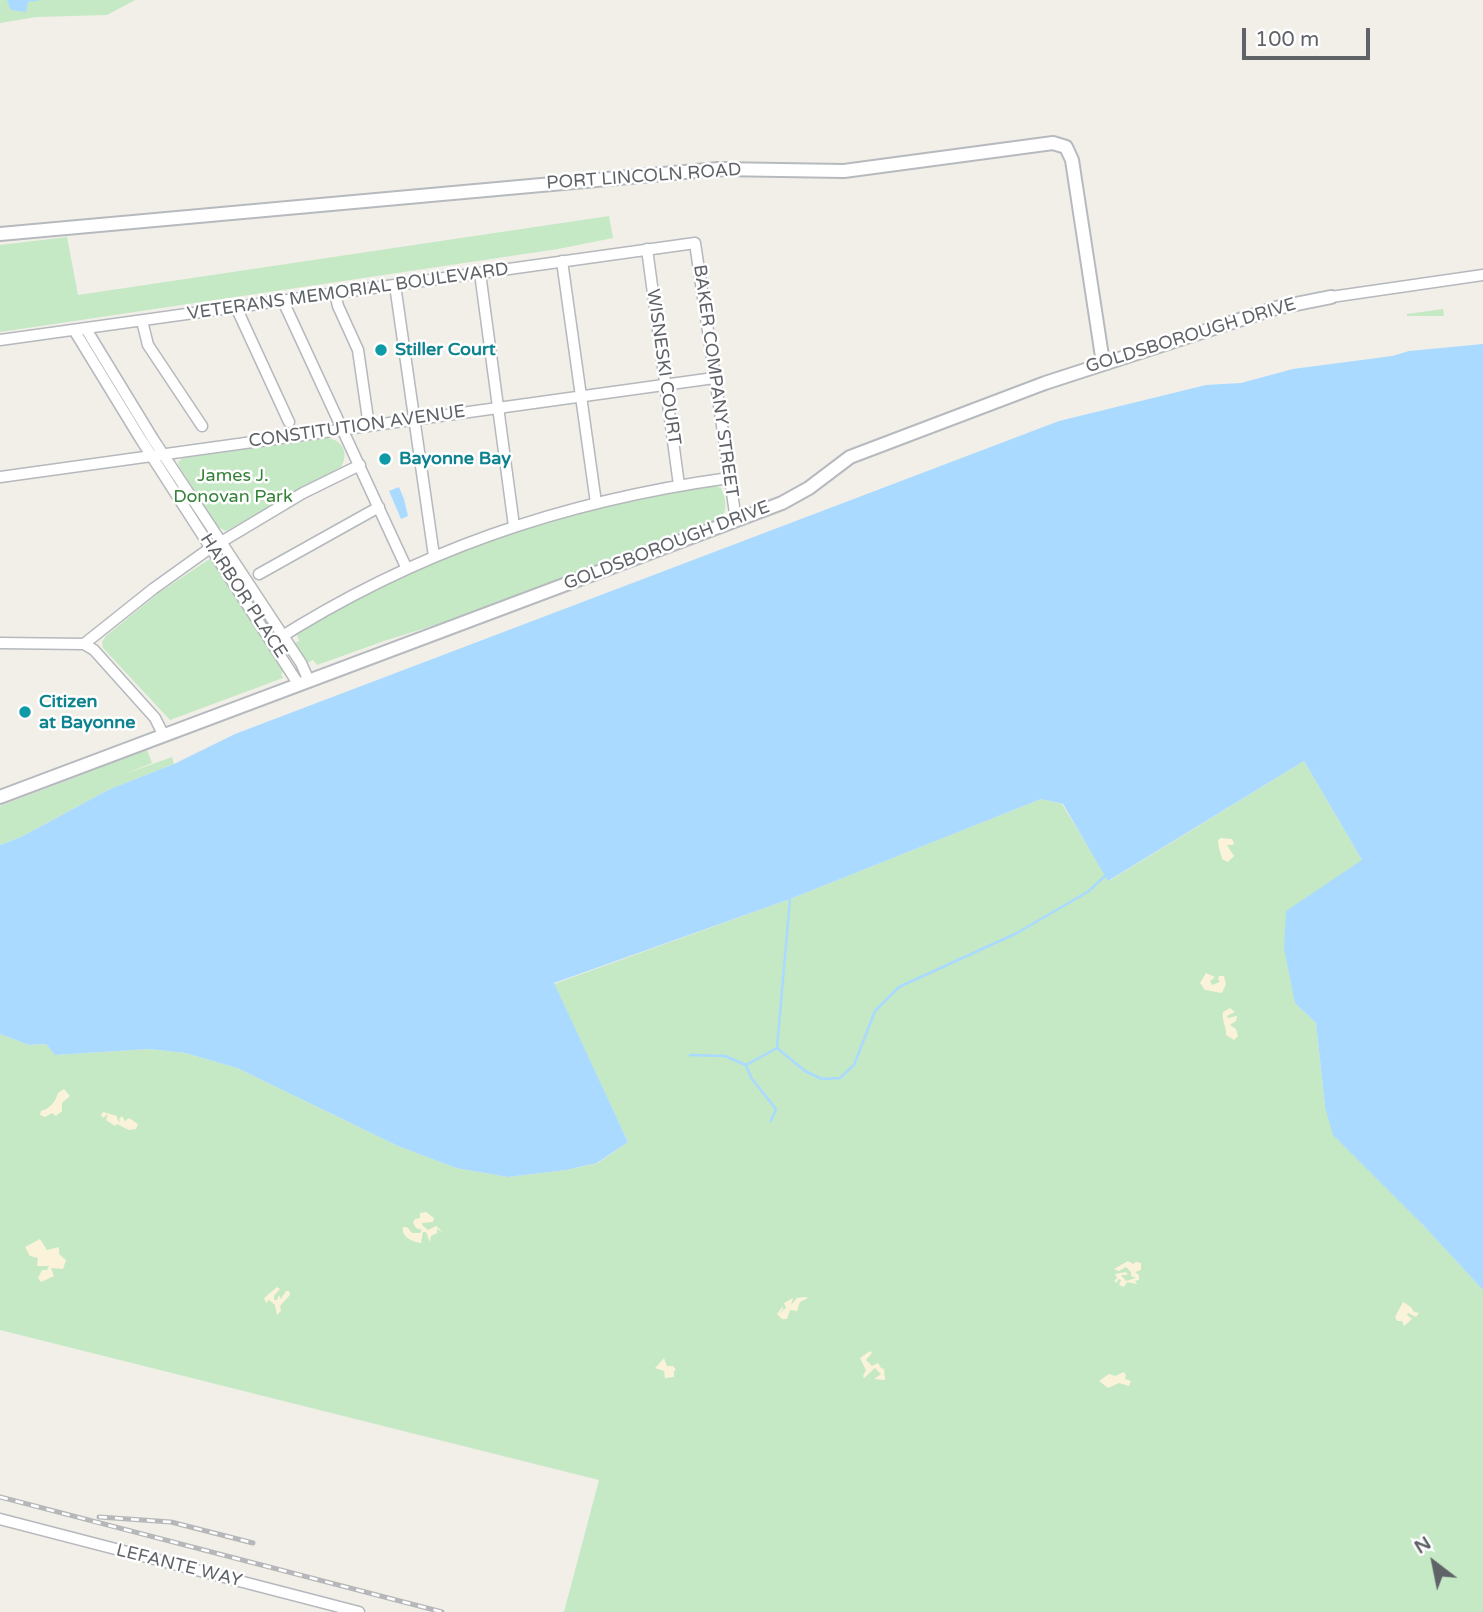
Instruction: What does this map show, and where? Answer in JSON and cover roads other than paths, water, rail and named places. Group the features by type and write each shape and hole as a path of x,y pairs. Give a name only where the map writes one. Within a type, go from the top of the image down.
{"street":[{"name":"PORT LINCOLN ROAD","path":"1,234 705,170 844,171 1053,143 1066,147 1072,160 1103,363"},
{"name":"VETERANS MEMORIAL BOULEVARD","path":"0,340 695,243"},
{"name":"BAKER COMPANY STREET","path":"695,243 736,520"},
{"name":"WISNESKI COURT","path":"647,249 679,485"},
{"path":"562,261 596,503"},
{"path":"480,273 514,526"},
{"path":"1331,297 1483,275"},
{"path":"395,285 434,555"},
{"path":"335,293 338,306 358,349 369,426"},
{"name":"GOLDSBOROUGH DRIVE","path":"0,797 796,496 850,457 1103,363 1276,308 1331,297"},
{"path":"283,301 407,567"},
{"path":"236,307 289,422"},
{"path":"142,321 148,345 202,426"},
{"name":"HARBOR PLACE","path":"86,329 164,454 302,663 304,683"},
{"name":"HARBOR PLACE","path":"74,330 273,642 304,683"},
{"name":"CONSTITUTION AVENUE","path":"0,477 714,378"},
{"path":"84,644 153,589 212,547 303,493 360,465"},
{"path":"273,642 359,591 407,567 514,526 596,503 679,485 729,478"},
{"path":"259,574 379,507"},
{"path":"0,643 84,644 94,650 155,718 164,736"},
{"name":"LEFANTE WAY","path":"0,1520 359,1612"}],"water":[{"path":"7,0 41,0 28,2 26,12 11,10"},
{"path":"1483,344 1483,1290 1333,1135 1325,1107 1316,1023 1295,1003 1284,948 1286,911 1362,860 1304,761 1108,881 1063,804 1041,799 790,899 554,983 628,1142 597,1163 566,1170 508,1177 456,1168 398,1146 237,1068 185,1053 149,1049 55,1055 46,1044 29,1045 0,1034 0,845 21,837 110,789 174,764 235,734 1059,421 1206,385 1241,383 1293,369 1392,356 1409,351"},
{"path":"399,487 408,516 401,519 389,491"}],"waterway":[{"path":"790,899 777,1048 805,1071 822,1079 840,1078 854,1065 875,1011 899,987 1017,933 1089,891 1105,876"},
{"path":"690,1055 725,1056 746,1065 777,1048"},
{"path":"746,1066 752,1079 776,1109 771,1121"}],"railway":[{"path":"0,1497 442,1612"},
{"path":"99,1517 171,1522 253,1543"}],"place":[{"name":"Stiller Court","path":"381,350"},
{"name":"Bayonne Bay","path":"385,459"},
{"name":"Citizen at Bayonne","path":"25,712"}],"park label":[{"name":"James J. Donovan Park","path":"233,486"}]}
